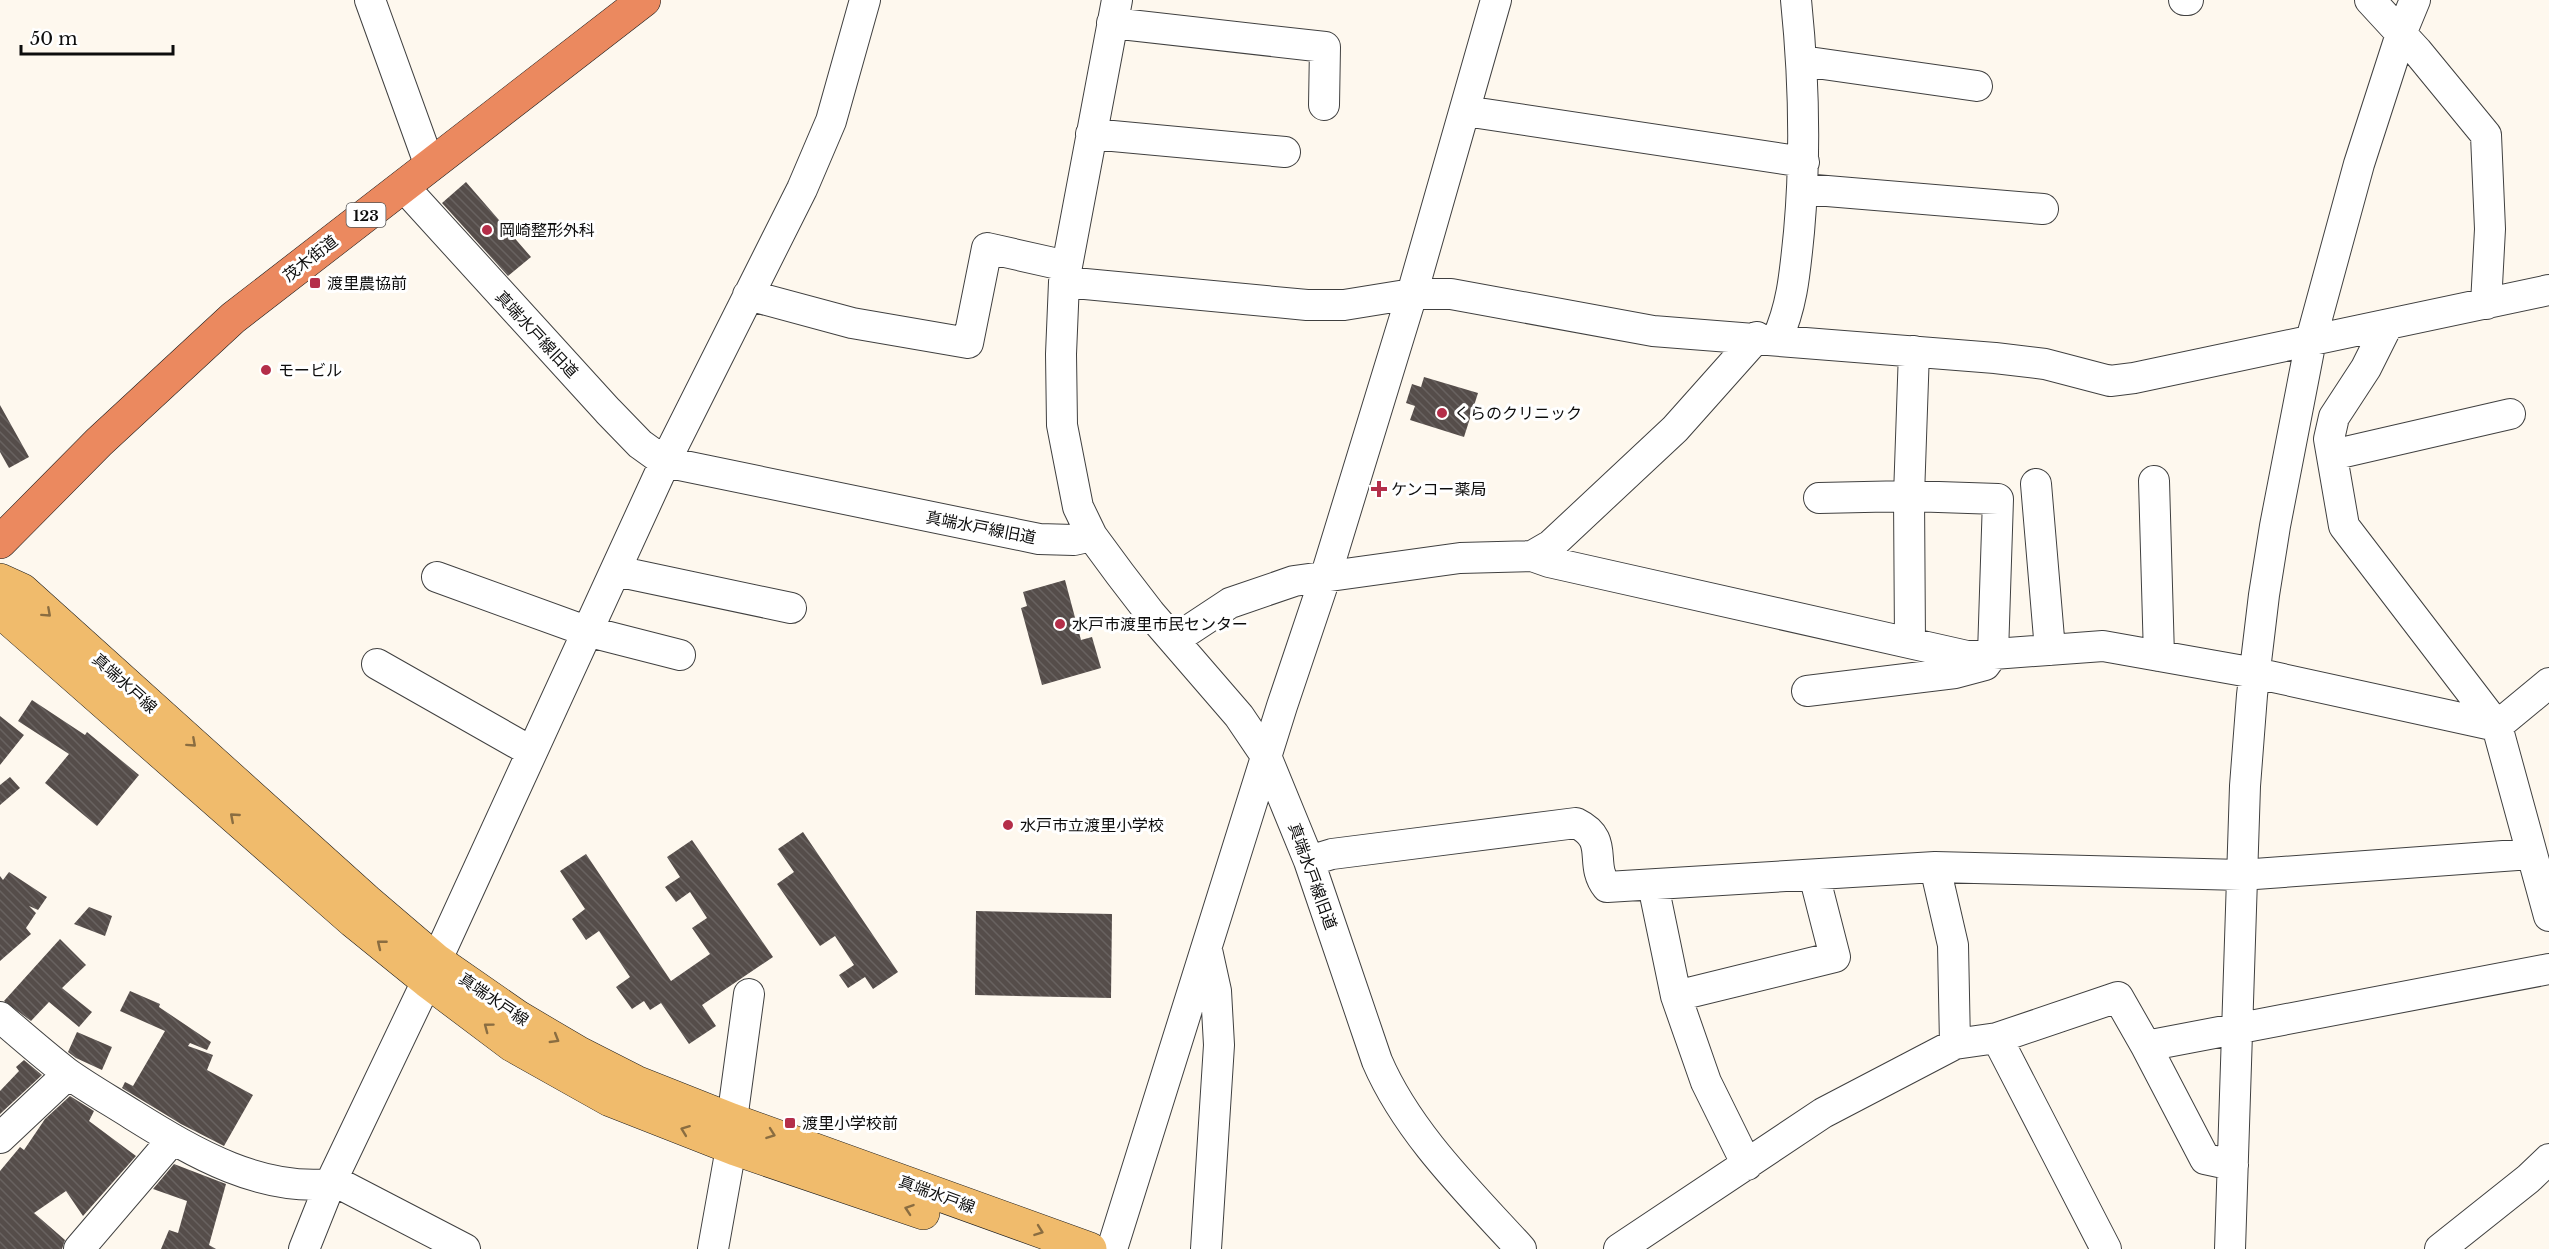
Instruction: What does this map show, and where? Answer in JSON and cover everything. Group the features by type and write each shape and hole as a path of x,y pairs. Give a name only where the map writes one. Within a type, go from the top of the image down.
{"highway":[{"name":"茂木街道","path":"0,542 99,442 233,318 644,0"}],"main road":[{"name":"真端水戸線","path":"0,580 22,590 367,901 432,970"},
{"name":"真端水戸線","path":"0,611 353,921 432,970 579,1053 732,1134 1023,1249"},
{"name":"真端水戸線","path":"732,1134 1090,1249"}],"street":[{"path":"370,0 430,166"},
{"path":"304,1249 330,1184 432,970 665,462 802,189 831,121 865,0"},
{"path":"1112,1249 1266,756 1326,575 1412,294 1496,0"},
{"path":"1532,556 1551,545 1667,437 1786,318 1793,292 1803,176 1802,61 1796,0"},
{"path":"2370,0 2486,135 2490,229 2486,303"},
{"path":"2230,1249 2246,774 2255,673 2273,538 2311,340 2359,164 2401,34 2415,0"},
{"path":"1092,536 1078,507 1062,425 1061,354 1066,274 1115,12 1325,47 1324,105"},
{"path":"1802,61 1977,86"},
{"path":"1465,111 1803,176 2043,209"},
{"path":"1091,134 1285,152"},
{"name":"真端水戸線旧道","path":"403,186 608,411 640,444 665,462 1039,539 1074,540 1092,536 1150,613 1239,716 1266,756 1310,861 1387,1086 1426,1140 1521,1249"},
{"path":"748,296 852,323 968,343 987,248 1066,274 1307,305 1344,305 1412,294 1451,294 1653,331 1767,338 2045,364 2110,381 2387,326 2549,290"},
{"path":"2387,326 2366,368 2334,417 2330,447 2344,526 2497,726 2549,916"},
{"path":"1910,642 1909,496 1914,351"},
{"path":"2290,444 2330,447 2510,414"},
{"path":"2154,481 2159,656"},
{"path":"2036,484 2050,650"},
{"path":"1807,691 1955,673 1985,665 1993,654 1998,499 1909,496 1819,498"},
{"path":"1174,640 1230,603 1294,581 1460,558 1532,556 1550,562 1967,656 2103,646 2255,673 2497,726"},
{"path":"616,571 791,608"},
{"path":"437,577 586,631 680,655"},
{"path":"377,664 532,752"},
{"path":"2497,726 2549,683"},
{"path":"1310,861 1332,854 1576,823 1588,829 1596,843 1600,879 1607,887 1935,867 2241,875 2531,854"},
{"path":"1935,867 1953,945 1955,1044"},
{"path":"1676,996 1835,957 1814,875"},
{"path":"1653,885 1676,996 1706,1082 1747,1165"},
{"path":"1206,1249 1219,1045 1216,991 1207,950"},
{"path":"2146,1046 2549,969"},
{"path":"713,1249 732,1134 749,994"},
{"path":"1619,1249 1823,1113 1955,1044 1997,1038 2118,997 2205,1159 2233,1165"},
{"path":"0,1017 68,1074 172,1139 233,1169 267,1179 315,1186 338,1183 465,1249"},
{"path":"1997,1038 2106,1249"},
{"path":"0,1138 68,1074"},
{"path":"79,1249 172,1139"},
{"path":"2440,1249 2528,1179 2549,1159"}],"building":[{"name":"岡崎整形外科","path":"466,182 531,257 508,276 442,203"},
{"name":"くらのクリニック","path":"1424,377 1478,393 1464,437 1410,420 1415,406 1406,403 1412,384 1421,387"},
{"path":"0,405 29,457 9,468 0,452"},
{"path":"1065,580 1081,640 1092,637 1101,668 1042,685 1021,608 1027,606 1023,592"},
{"path":"32,700 85,735 87,732 139,775 97,826 45,783 69,754 18,721"},
{"path":"0,716 24,735 0,765"},
{"path":"10,777 20,788 0,805 0,785"},
{"path":"803,832 898,972 873,989 865,977 848,988 839,975 854,965 835,936 820,946 777,884 794,872 778,849"},
{"path":"692,840 773,957 702,1005 716,1026 689,1044 661,1003 650,1010 644,1001 632,1009 616,987 630,977 599,931 586,940 572,919 585,909 560,871 586,854 671,981 710,954 692,928 707,918 690,892 676,902 665,887 680,877 667,857"},
{"path":"9,872 47,897 38,910 29,906 36,913 26,928 31,934 0,961 0,876 3,880"},
{"path":"89,907 112,916 105,936 74,924"},
{"path":"976,911 1112,914 1111,998 975,995"},
{"path":"60,939 86,965 62,988 92,1012 79,1027 49,1002 31,1021 4,1001"},
{"path":"130,991 160,1004 159,1007 211,1042 207,1050 190,1043 188,1046 213,1055 207,1070 253,1095 224,1146 181,1124 122,1088 125,1082 133,1086 165,1031 120,1011"},
{"path":"77,1032 112,1047 102,1070 68,1052"},
{"path":"24,1060 42,1075 0,1114 0,1091 19,1071 16,1067"},
{"path":"70,1096 94,1111 89,1121 136,1156 83,1216 66,1191 34,1213 65,1240 62,1249 0,1249 0,1171 20,1147 24,1150 45,1119"},
{"path":"174,1164 226,1184 209,1245 216,1249 161,1249 169,1230 178,1233 187,1201 153,1189"}],"place":[{"name":"岡崎整形外科","path":"487,230"},
{"name":"渡里農協前","path":"315,283"},
{"name":"モービル","path":"266,370"},
{"name":"くらのクリニック","path":"1442,413"},
{"name":"ケンコー薬局","path":"1379,489"},
{"name":"水戸市渡里市民センター","path":"1060,624"},
{"name":"水戸市立渡里小学校","path":"1008,825"},
{"name":"渡里小学校前","path":"790,1123"}]}
